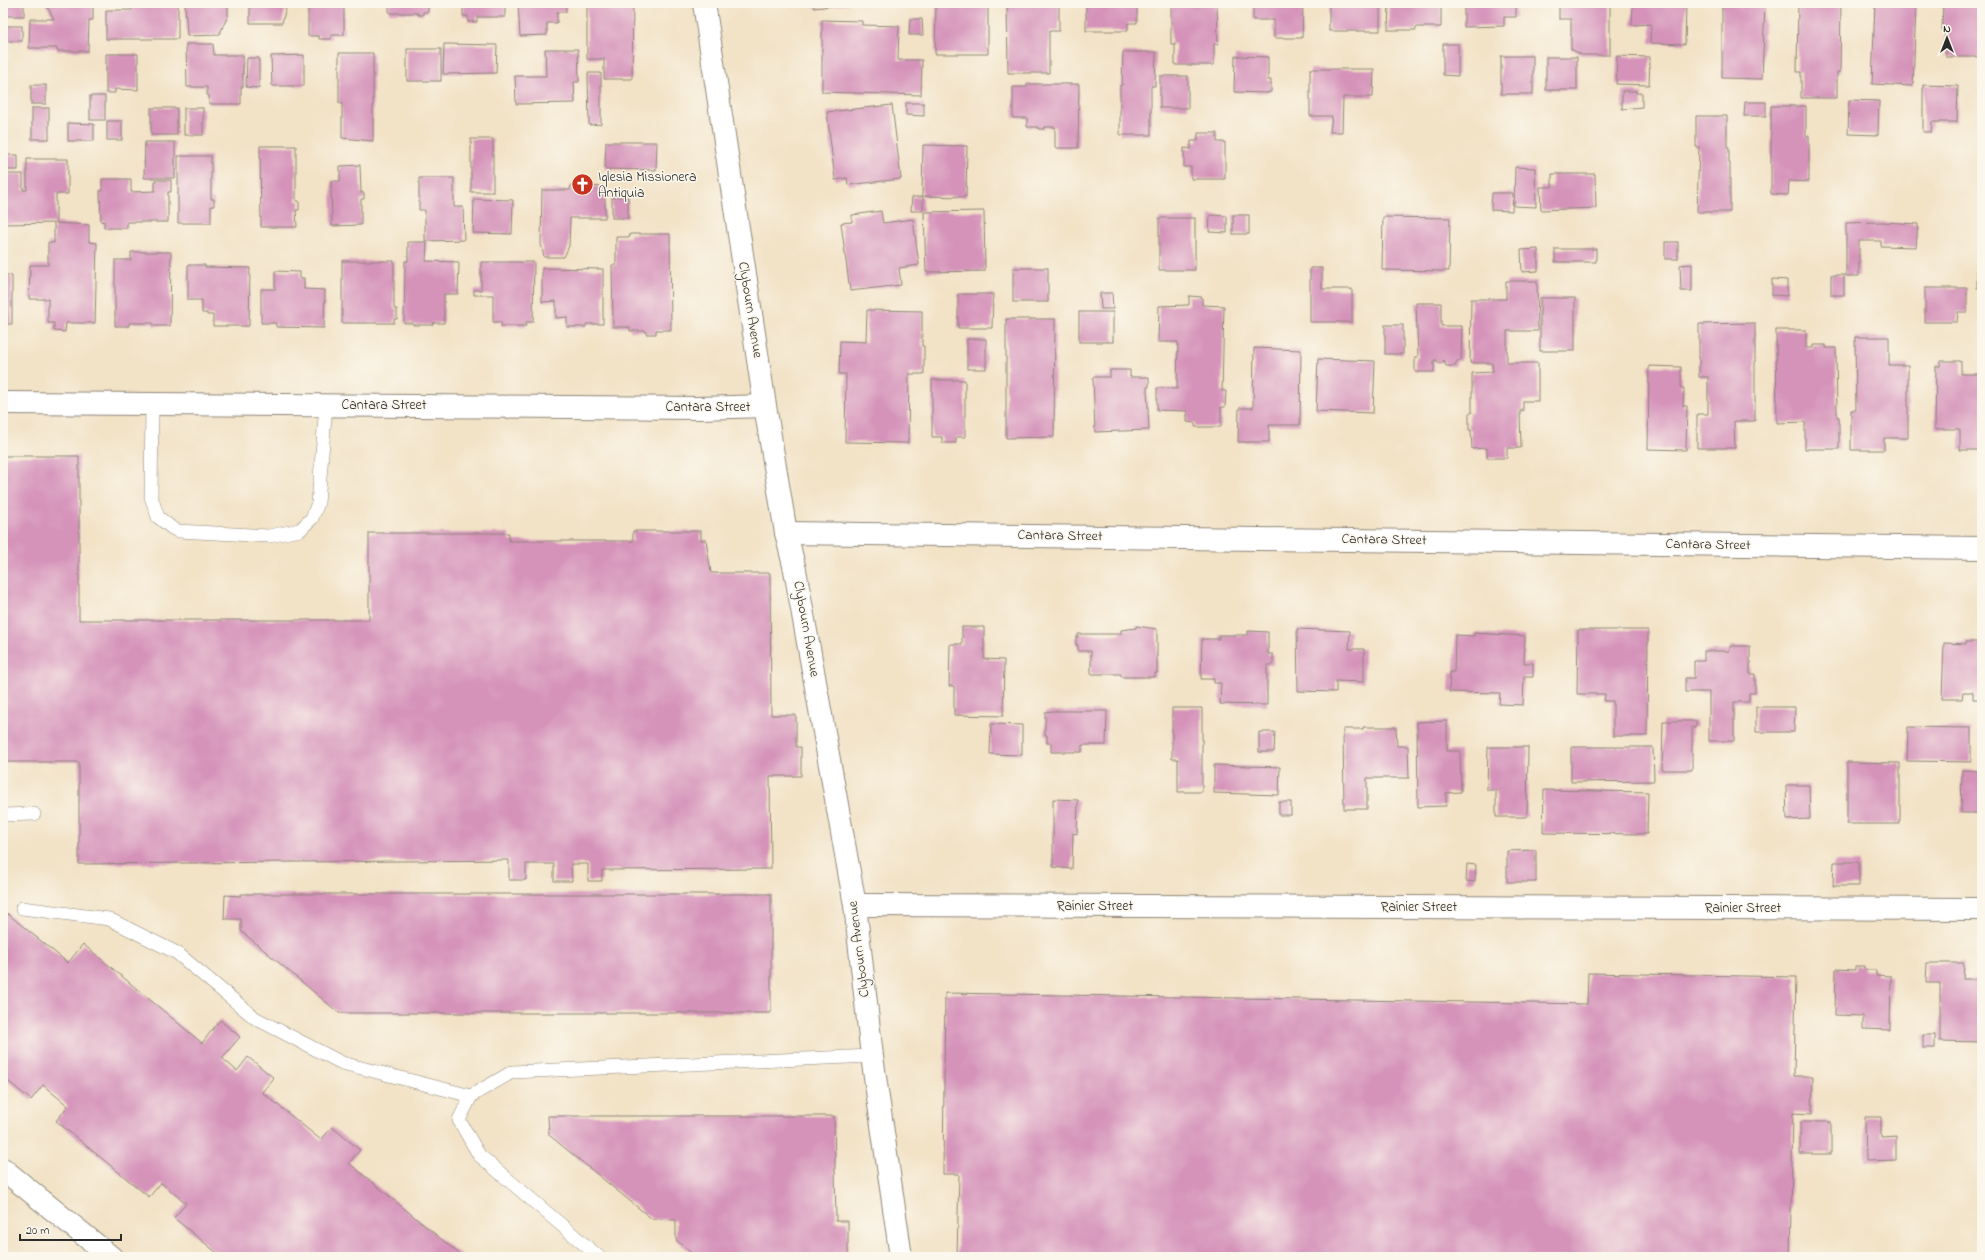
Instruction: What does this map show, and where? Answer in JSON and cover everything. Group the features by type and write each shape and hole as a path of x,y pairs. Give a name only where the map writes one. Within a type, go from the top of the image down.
{"street":[{"name":"Clybourn Avenue","path":"704,3 765,406 786,533 795,570 855,905 872,1056 901,1257"},
{"name":"Cantara Street","path":"3,403 765,406"},
{"name":"Cantara Street","path":"786,533 1982,548"},
{"name":"Rainier Street","path":"855,905 1982,909"},
{"path":"3,1169 111,1257"}],"lane":[{"path":"152,404 151,497 158,517 178,532 269,536 300,530 312,518 318,503 326,405"},
{"path":"3,815 34,814"},
{"path":"22,908 109,919 178,953 255,1018 342,1063 471,1096"},
{"path":"599,1257 479,1155 459,1120 471,1096 512,1072 872,1056"}],"building":[{"path":"3,3 24,3 24,16 3,16"},
{"path":"45,3 93,3 93,20 89,20 88,51 57,51 57,48 29,48 30,19 54,19"},
{"path":"132,3 178,3 178,39 106,39 106,10 132,10"},
{"path":"185,3 228,3 228,16 219,35 187,36"},
{"path":"250,3 287,3 282,23 250,23"},
{"path":"308,3 344,3 344,35 331,35 331,39 319,39 319,36 308,36"},
{"path":"389,3 428,3 428,12 423,12 423,15 418,15 418,13 389,13"},
{"path":"463,3 505,3 505,17 477,17 477,22 468,22 468,16 463,16"},
{"path":"518,3 566,3 566,12 557,12 557,23 547,23 547,35 520,36"},
{"path":"587,3 633,3 632,79 604,79 604,59 587,59"},
{"path":"814,3 849,3 849,4 814,8"},
{"path":"936,3 988,3 988,54 935,54"},
{"path":"1007,3 1059,3 1059,31 1049,31 1049,73 1008,73"},
{"path":"1086,3 1137,3 1137,23 1128,23 1128,31 1086,31"},
{"path":"1171,3 1217,3 1218,44 1214,44 1214,65 1175,65 1175,44 1171,44"},
{"path":"1253,3 1303,3 1302,38 1274,38 1274,20 1253,20"},
{"path":"1329,3 1380,3 1380,31 1329,31"},
{"path":"1389,3 1441,3 1441,27 1416,27 1416,30 1388,30"},
{"path":"1464,3 1521,3 1521,5 1516,5 1516,17 1504,17 1504,26 1464,27"},
{"path":"1559,3 1610,3 1610,55 1582,55 1571,49 1571,19 1559,19"},
{"path":"1633,3 1686,3 1685,44 1650,43 1651,24 1632,25"},
{"path":"1722,3 1765,3 1762,79 1722,78"},
{"path":"1798,3 1841,3 1840,72 1837,72 1837,98 1801,98 1801,72 1797,72"},
{"path":"1875,3 1916,3 1913,86 1872,84"},
{"path":"1943,3 1982,3 1982,57 1946,57 1945,30 1942,30"},
{"path":"910,19 922,19 923,35 909,35"},
{"path":"822,20 862,21 862,25 899,26 898,60 922,60 921,95 822,92"},
{"path":"3,26 22,26 22,41 3,41"},
{"path":"186,44 213,44 214,55 243,55 243,87 241,87 241,104 209,104 207,87 187,87"},
{"path":"444,44 497,45 496,73 443,74"},
{"path":"1443,44 1458,44 1458,76 1443,75"},
{"path":"407,49 441,49 441,81 407,81"},
{"path":"545,49 578,49 579,82 574,82 575,103 516,104 515,76 546,76"},
{"path":"1123,52 1156,52 1155,86 1151,86 1151,135 1120,135 1120,85 1122,85"},
{"path":"339,53 373,53 373,141 342,138 342,103 339,103"},
{"path":"106,54 138,54 138,90 115,89 115,93 106,93"},
{"path":"304,55 304,86 272,86 271,56"},
{"path":"1235,56 1268,57 1268,80 1271,80 1271,92 1234,92"},
{"path":"1501,56 1533,56 1533,94 1501,94"},
{"path":"1617,56 1650,57 1649,85 1616,84"},
{"path":"1546,57 1577,57 1577,90 1546,90"},
{"path":"247,58 259,58 259,88 246,87"},
{"path":"1310,69 1374,69 1373,97 1343,97 1342,132 1330,132 1332,116 1310,116"},
{"path":"588,73 601,73 601,124 589,125"},
{"path":"1160,76 1188,76 1188,108 1160,108"},
{"path":"1027,84 1079,84 1078,148 1055,148 1055,127 1044,127 1044,129 1038,129 1038,127 1027,127 1027,118 1013,118 1013,87 1027,87"},
{"path":"31,85 46,85 46,104 31,104"},
{"path":"1923,85 1958,86 1957,122 1932,122 1931,132 1923,132"},
{"path":"1622,91 1636,91 1636,93 1642,93 1642,107 1622,109"},
{"path":"90,96 105,96 105,120 90,120"},
{"path":"1849,100 1879,101 1878,135 1848,134"},
{"path":"1745,102 1766,102 1766,116 1744,116"},
{"path":"906,103 924,103 924,116 906,115"},
{"path":"892,105 901,179 848,185 847,178 835,180 827,112"},
{"path":"1771,106 1806,106 1806,136 1809,136 1809,182 1789,181 1788,195 1771,194"},
{"path":"32,108 49,108 49,139 32,139"},
{"path":"151,108 177,108 177,135 151,135"},
{"path":"184,108 203,108 203,135 184,135"},
{"path":"1696,116 1727,116 1727,147 1729,147 1730,163 1730,212 1697,212 1699,147 1696,147"},
{"path":"107,121 122,121 122,140 107,140"},
{"path":"68,123 94,124 94,141 68,141"},
{"path":"1198,133 1217,133 1217,142 1225,142 1225,179 1191,179 1191,167 1184,167 1184,148 1191,149 1191,141 1198,141"},
{"path":"471,139 493,139 493,192 471,192"},
{"path":"145,142 175,142 175,178 144,178"},
{"path":"606,142 657,142 656,170 605,169"},
{"path":"3,145 5,145 5,155 18,155 18,170 5,170"},
{"path":"923,145 967,146 966,197 922,196"},
{"path":"260,146 296,146 296,201 299,201 299,210 296,210 297,227 261,227"},
{"path":"178,156 211,156 211,199 214,199 214,206 211,206 211,223 178,223"},
{"path":"27,159 68,159 68,194 56,194 56,223 89,225 89,242 97,243 95,323 66,323 65,332 54,331 54,323 48,323 48,299 29,299 30,265 48,265 48,242 54,243 54,223 3,224 3,174 23,174 23,190 27,190"},
{"path":"360,165 361,193 364,193 364,199 361,199 361,225 332,226 331,181 340,181 340,166"},
{"path":"1515,167 1535,168 1536,207 1514,206"},
{"path":"1552,174 1595,174 1596,208 1541,210 1540,187 1552,187"},
{"path":"419,178 454,178 454,207 463,207 464,240 425,241 425,210 419,210"},
{"path":"102,179 131,179 131,192 155,191 155,180 171,180 171,192 168,192 168,222 127,222 127,228 104,228 104,221 101,222 100,191 102,191"},
{"path":"571,185 605,187 605,218 570,218 569,246 564,257 544,257 541,244 542,190 570,190"},
{"path":"1492,193 1513,193 1512,211 1491,210"},
{"path":"612,197 628,197 628,218 612,218"},
{"path":"912,197 923,197 923,211 911,211"},
{"path":"474,199 513,200 512,234 473,233"},
{"path":"881,211 883,223 913,219 919,265 899,268 901,285 850,291 841,223 852,222 852,215"},
{"path":"984,211 985,271 926,272 924,212"},
{"path":"1210,215 1227,216 1227,233 1209,232"},
{"path":"1233,215 1249,215 1249,234 1233,234"},
{"path":"1383,217 1450,218 1449,271 1382,270"},
{"path":"1159,218 1195,218 1195,270 1159,270"},
{"path":"1882,222 1918,224 1916,247 1881,246 1881,241 1859,241 1859,276 1846,276 1846,223"},
{"path":"630,234 670,234 671,330 656,330 656,334 646,334 646,331 630,331 630,327 613,327 612,265 616,265 616,237 630,237"},
{"path":"408,242 427,242 426,261 459,262 458,294 444,294 444,323 433,323 433,325 413,325 413,323 404,323 405,261 408,261"},
{"path":"1665,242 1678,242 1678,259 1665,259"},
{"path":"1538,249 1538,271 1522,272 1521,250"},
{"path":"1555,249 1596,249 1596,262 1555,262"},
{"path":"131,252 171,252 170,326 153,326 153,323 129,323 129,326 115,326 115,260 131,260"},
{"path":"342,261 394,261 394,309 397,309 397,319 394,319 394,323 342,323"},
{"path":"481,262 534,262 533,322 526,322 526,326 501,326 501,322 493,322 493,295 474,295 474,290 481,290"},
{"path":"1692,264 1692,291 1681,291 1680,265"},
{"path":"188,265 250,268 249,326 213,326 213,315 202,313 202,300 188,300"},
{"path":"542,268 603,269 603,324 586,324 586,327 567,327 567,317 556,318 556,301 542,302"},
{"path":"1013,268 1048,268 1048,302 1013,302"},
{"path":"1310,268 1322,268 1322,289 1352,289 1352,322 1310,322"},
{"path":"275,271 300,272 300,278 304,278 304,289 325,290 324,328 276,327 276,323 261,323 261,289 275,289"},
{"path":"1977,271 1982,272 1982,288 1977,288"},
{"path":"3,274 12,276 12,324 3,324"},
{"path":"1831,275 1844,275 1844,295 1831,295"},
{"path":"1772,279 1787,280 1787,296 1772,295"},
{"path":"1506,281 1537,281 1538,331 1507,331 1507,363 1538,363 1538,401 1523,401 1523,411 1520,411 1521,448 1507,448 1507,458 1487,458 1487,448 1472,449 1471,430 1469,430 1469,413 1472,413 1472,373 1493,372 1492,363 1470,363 1471,299 1506,299"},
{"path":"1925,288 1967,288 1967,312 1958,312 1957,322 1925,322"},
{"path":"1100,293 1112,293 1113,309 1101,309"},
{"path":"958,294 993,294 992,328 958,328"},
{"path":"1189,296 1202,297 1202,305 1224,306 1222,391 1226,391 1225,407 1221,407 1221,427 1195,427 1195,423 1187,422 1187,411 1157,410 1157,388 1177,389 1178,342 1158,342 1159,306 1189,305"},
{"path":"1540,298 1575,298 1575,351 1540,351"},
{"path":"1416,303 1441,303 1441,326 1462,326 1461,361 1457,361 1455,366 1446,366 1444,360 1443,363 1437,363 1437,360 1434,360 1434,372 1415,372 1415,357 1418,357"},
{"path":"867,310 922,311 924,374 909,374 908,443 845,442 846,374 839,374 840,341 866,342"},
{"path":"1079,312 1113,312 1113,342 1079,342"},
{"path":"1006,319 1055,319 1054,437 1006,438"},
{"path":"1755,323 1755,421 1734,421 1735,448 1697,448 1697,414 1708,414 1708,377 1699,377 1699,324"},
{"path":"1385,325 1403,325 1403,354 1385,354"},
{"path":"1776,330 1806,330 1806,348 1813,348 1813,345 1826,345 1826,348 1836,348 1839,449 1805,449 1805,422 1777,423"},
{"path":"1855,337 1889,337 1889,365 1908,365 1908,438 1884,438 1884,450 1851,450 1851,410 1856,410"},
{"path":"967,339 986,339 986,369 967,369"},
{"path":"1254,348 1301,350 1300,425 1269,425 1269,442 1238,442 1239,408 1253,408"},
{"path":"1318,359 1375,361 1373,413 1316,411"},
{"path":"1940,361 1961,361 1961,374 1982,374 1982,450 1960,450 1960,429 1935,429 1936,366 1940,366"},
{"path":"1649,366 1681,367 1681,388 1684,388 1683,406 1687,406 1686,450 1648,449"},
{"path":"1110,370 1130,370 1130,377 1149,377 1149,387 1147,387 1149,430 1095,432 1093,377 1110,377"},
{"path":"932,380 965,380 965,437 956,437 956,443 942,443 942,437 932,437"},
{"path":"3,456 79,456 79,620 369,620 369,533 509,533 509,541 633,541 633,531 701,531 701,540 706,540 711,573 770,573 771,715 796,715 796,747 801,747 801,776 770,776 771,869 602,870 602,881 588,881 588,864 571,864 572,881 554,881 554,864 526,864 526,880 509,880 509,860 79,864 79,762 3,762"},
{"path":"1136,626 1157,629 1157,673 1155,673 1155,677 1121,677 1121,674 1091,674 1091,651 1078,651 1076,637 1078,637 1078,634 1121,634 1121,630 1136,628"},
{"path":"962,627 984,627 984,659 1004,660 1003,716 954,715 954,686 949,686 950,644 962,644"},
{"path":"1297,629 1350,631 1349,649 1364,649 1364,682 1336,681 1336,692 1298,691"},
{"path":"1578,630 1648,630 1647,736 1613,736 1613,701 1604,701 1605,694 1577,694"},
{"path":"1248,631 1268,632 1268,654 1273,654 1273,665 1267,665 1267,705 1220,704 1221,683 1214,683 1214,679 1201,679 1202,639 1219,639 1219,635 1248,635"},
{"path":"1474,633 1525,636 1524,663 1533,663 1533,677 1524,677 1523,705 1499,704 1500,693 1449,692 1450,672 1454,672 1455,635 1474,636"},
{"path":"1966,642 1977,642 1977,644 1982,644 1982,699 1973,699 1973,692 1963,692 1962,699 1942,699 1944,643 1966,644"},
{"path":"1730,646 1750,646 1750,674 1755,674 1755,693 1749,693 1749,702 1734,702 1734,741 1709,741 1709,692 1685,692 1685,678 1694,678 1694,661 1704,661 1704,651 1730,651"},
{"path":"1756,707 1795,707 1794,732 1756,732"},
{"path":"1172,708 1202,708 1202,792 1178,792 1178,759 1172,759"},
{"path":"1107,711 1106,745 1082,745 1082,752 1051,752 1051,743 1047,743 1047,735 1045,735 1045,712"},
{"path":"1447,721 1447,751 1460,751 1461,792 1446,793 1446,806 1418,807 1417,722"},
{"path":"1663,721 1696,721 1696,727 1692,727 1692,770 1662,770"},
{"path":"991,724 1022,725 1022,755 990,754"},
{"path":"1363,727 1396,727 1397,746 1408,746 1409,778 1367,778 1367,809 1344,809 1343,729 1363,729"},
{"path":"1908,727 1971,728 1971,762 1907,761"},
{"path":"1259,732 1275,732 1274,752 1259,752"},
{"path":"1488,747 1528,747 1527,817 1496,817 1496,790 1487,790"},
{"path":"1571,747 1653,747 1654,781 1571,782"},
{"path":"1847,762 1900,763 1900,824 1847,824"},
{"path":"1214,765 1280,767 1279,795 1214,793"},
{"path":"1962,770 1982,771 1982,813 1961,813"},
{"path":"1786,785 1809,785 1810,819 1787,820"},
{"path":"1544,790 1648,792 1647,834 1543,833"},
{"path":"1053,799 1078,800 1077,834 1073,833 1072,869 1053,867"},
{"path":"1279,802 1291,802 1291,815 1279,815"},
{"path":"1536,850 1536,882 1507,882 1507,851"},
{"path":"1834,862 1859,862 1859,886 1833,886"},
{"path":"1467,864 1476,865 1475,882 1466,881"},
{"path":"241,894 771,894 771,1013 339,1013 241,931 241,919 224,919 225,895 241,896"},
{"path":"3,910 68,963 83,944 202,1043 220,1020 240,1037 222,1058 237,1071 248,1057 274,1078 262,1092 321,1140 332,1127 360,1150 349,1163 463,1257 222,1257 174,1218 186,1203 161,1183 149,1197 56,1121 68,1106 43,1085 31,1100 3,1077"},
{"path":"1927,963 1964,963 1963,979 1982,979 1982,1042 1940,1041 1940,983 1926,983"},
{"path":"1855,966 1864,966 1864,970 1876,970 1876,975 1891,976 1890,1030 1863,1029 1863,1016 1835,1015 1836,969 1855,970"},
{"path":"1588,973 1796,977 1794,1076 1813,1076 1812,1114 1793,1113 1790,1257 957,1257 959,1174 943,1174 945,993 1587,1004"},
{"path":"1923,1035 1935,1035 1935,1048 1923,1048"},
{"path":"548,1116 834,1116 836,1221 848,1221 848,1257 696,1257 676,1240 676,1220 652,1219 549,1135"},
{"path":"1865,1117 1881,1117 1881,1137 1896,1136 1896,1160 1866,1161"},
{"path":"1800,1122 1831,1122 1831,1154 1800,1154"}],"place":[{"name":"Iglesia Missionera Antiquia","path":"583,185"}]}
